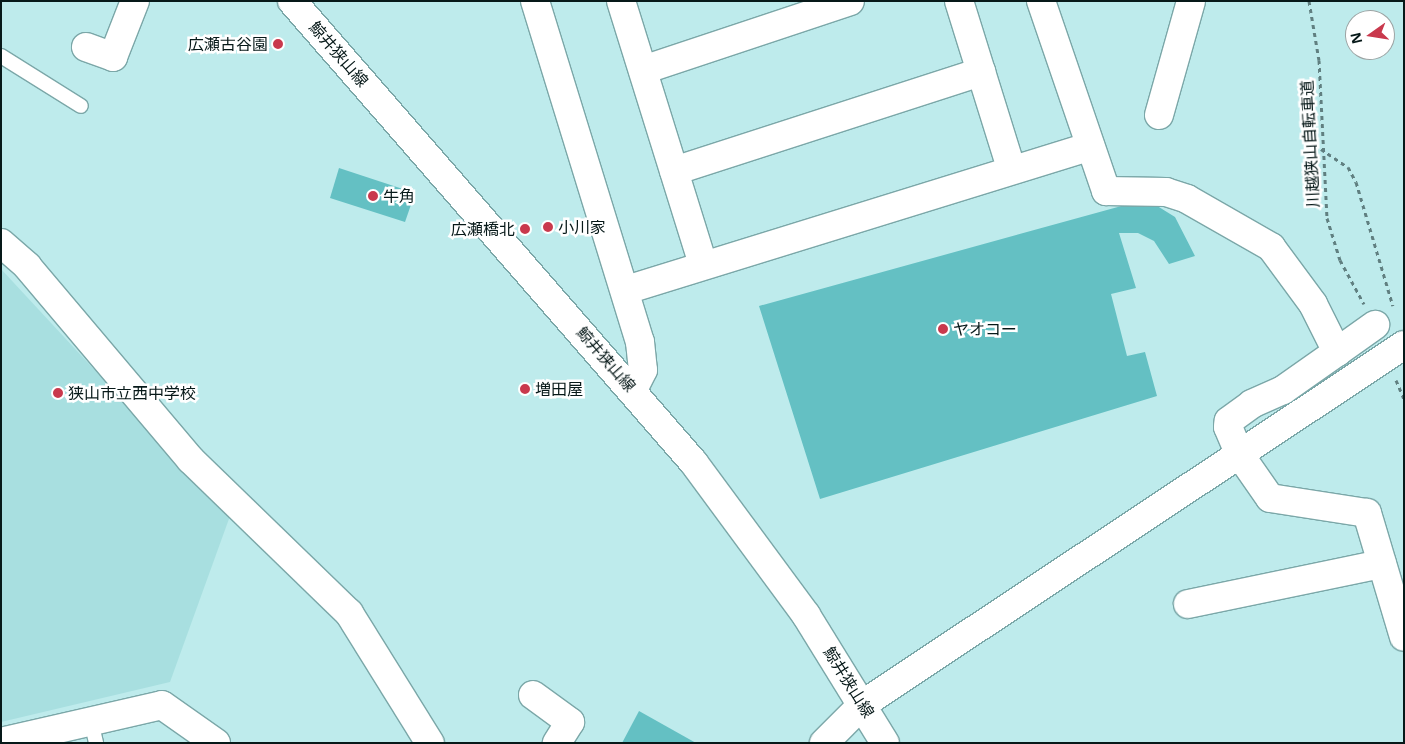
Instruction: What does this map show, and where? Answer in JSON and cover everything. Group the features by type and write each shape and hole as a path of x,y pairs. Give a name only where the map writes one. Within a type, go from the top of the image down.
{"street":[{"path":"86,47 113,57 135,1"},
{"name":"鯨井狭山線","path":"292,1 633,390 741,524 864,704 885,743"},
{"path":"535,1 626,290 643,357 643,370 633,390"},
{"path":"622,1 703,264"},
{"path":"643,70 850,1"},
{"path":"959,1 1011,168"},
{"path":"1041,1 1106,191 1166,192 1271,247 1313,304 1337,352"},
{"path":"1159,115 1190,1"},
{"path":"674,171 981,72"},
{"path":"626,290 703,264 1011,168 1090,146"},
{"path":"1,243 27,266 191,460 349,613 430,743"},
{"path":"1385,318 1337,352 1229,420 1240,455 1270,498 1367,513 1404,637"},
{"path":"824,743 864,704 1404,345"},
{"path":"1188,604 1382,564"},
{"path":"533,695 570,722 556,743"},
{"path":"1,742 94,732 162,705 216,743"}],"lane":[{"path":"1,56 82,106"}],"path":[{"name":"川越狭山自転車道","path":"1309,1 1318,60 1321,149 1333,240 1385,318"},
{"path":"1321,149 1348,167 1356,182 1385,318"},
{"path":"1394,378 1404,399"}],"shaded area":[{"name":"狭山市立西中学校","path":"1,269 230,516 170,682 1,722"}],"building":[{"name":"牛角","path":"339,168 415,193 405,222 330,198"},
{"name":"ヤオコー","path":"1136,202 1154,204 1175,217 1195,256 1169,264 1154,241 1138,233 1119,233 1136,288 1111,294 1127,356 1145,352 1157,396 820,499 759,306"},
{"path":"639,711 696,743 622,743"}],"place":[{"name":"広瀬古谷園","path":"278,44"},
{"name":"牛角","path":"373,196"},
{"name":"小川家","path":"548,227"},
{"name":"広瀬橋北","path":"525,229"},
{"name":"ヤオコー","path":"943,329"},
{"name":"増田屋","path":"525,389"},
{"name":"狭山市立西中学校","path":"58,393"}]}
